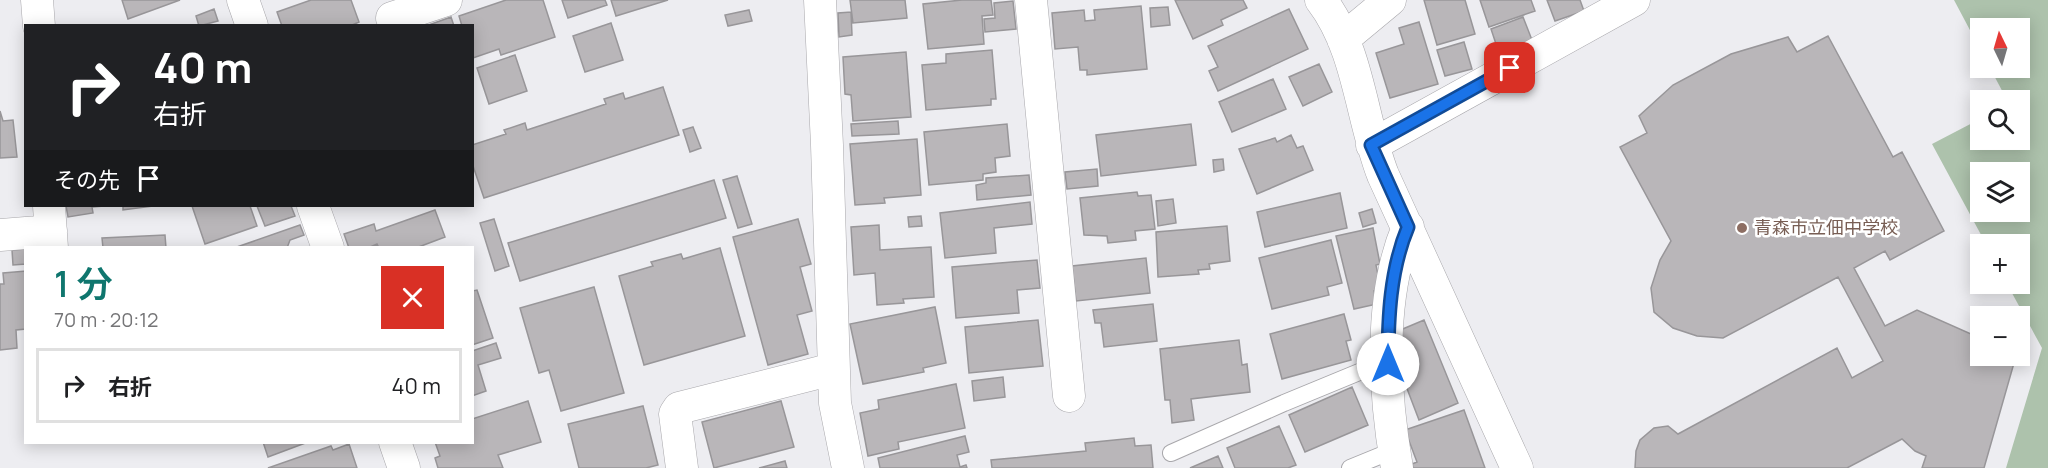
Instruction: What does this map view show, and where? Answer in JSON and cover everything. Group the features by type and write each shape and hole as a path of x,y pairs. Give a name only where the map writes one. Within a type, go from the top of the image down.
{"street":[{"path":"37,0 39,24"},
{"path":"243,0 251,24"},
{"path":"392,18 446,0"},
{"path":"820,0 828,157 835,403 848,468"},
{"path":"1031,0 1069,396"},
{"path":"1343,39 1390,0"},
{"path":"1371,145 1634,0"},
{"path":"1330,3 1343,39 1371,145 1517,468"},
{"path":"313,207 327,246"},
{"path":"1396,459 1388,402 1388,332 1398,251 1408,227"},
{"path":"0,235 51,228"},
{"path":"682,468 675,414 679,408 833,369"},
{"path":"397,444 405,468"}],"lane":[{"path":"1171,453 1364,370 1388,364"},
{"path":"1350,468 1396,459"}],"green space":[{"path":"1954,0 2048,0 2048,468 2006,468 2042,348 2030,326 2030,306 2019,306 2012,294 2030,294 2030,234 1981,234 1974,222 2030,222 2030,162 1970,162 1970,214 1932,144 1970,124 1970,150 2030,150 2030,90 2002,90 1995,78 2030,78 2030,18 1970,18 1970,30"}],"building":[{"path":"122,0 180,0 128,19"},
{"path":"311,0 351,0 359,22 354,24 281,24 277,12"},
{"path":"506,0 543,0 555,37 501,55 499,49 474,58 474,24 461,24 459,16"},
{"path":"562,0 605,0 607,5 568,18"},
{"path":"611,0 668,0 616,16"},
{"path":"850,0 905,0 907,18 853,23"},
{"path":"991,0 993,15 982,16 984,44 928,49 923,4"},
{"path":"1175,0 1243,0 1247,8 1221,20 1223,25 1193,39"},
{"path":"1424,0 1465,0 1475,34 1437,45"},
{"path":"1480,0 1531,0 1535,11 1489,27"},
{"path":"1547,0 1580,0 1584,11 1555,21"},
{"path":"1013,1 1016,29 985,32 984,19 995,18 994,3"},
{"path":"1141,6 1147,69 1087,75 1087,70 1080,70 1078,47 1055,49 1052,13 1084,10 1085,21 1095,20 1094,10"},
{"path":"1168,7 1170,25 1151,27 1150,8"},
{"path":"214,9 218,21 198,24 196,16"},
{"path":"1289,9 1308,49 1218,91 1209,71 1218,67 1208,46"},
{"path":"749,10 752,21 728,26 725,15"},
{"path":"851,12 852,35 839,37 838,13"},
{"path":"451,17 453,24 432,24"},
{"path":"1523,17 1532,40 1499,53 1491,29"},
{"path":"1419,22 1438,84 1390,98 1376,53 1404,44 1399,28"},
{"path":"611,23 623,60 585,72 573,36"},
{"path":"1828,36 1893,157 1902,152 1944,231 1890,260 1885,251 1854,268 1885,326 1917,310 1970,334 1970,366 2013,366 1984,468 1922,468 1926,456 1915,451 1902,439 1847,468 1635,468 1636,451 1640,440 1654,428 1668,426 1678,434 1837,348 1852,378 1883,361 1838,277 1723,338 1697,336 1673,328 1654,312 1651,288 1660,260 1671,241 1620,147 1647,133 1639,116 1673,85 1731,54 1788,37 1797,52"},
{"path":"1464,42 1472,69 1445,76 1437,50"},
{"path":"992,50 996,99 991,99 991,105 926,110 922,65 946,63 946,54"},
{"path":"906,52 911,117 853,121 851,95 845,94 843,57"},
{"path":"515,55 527,91 489,104 477,68"},
{"path":"1319,64 1332,92 1303,106 1289,77"},
{"path":"1273,79 1286,109 1232,132 1219,102"},
{"path":"663,87 679,135 484,198 474,169 474,144 506,134 504,130 525,123 527,130 606,104 604,99 623,93 625,99"},
{"path":"0,111 3,121 13,120 17,157 0,158"},
{"path":"898,121 899,134 852,136 851,124"},
{"path":"1007,124 1010,156 995,158 996,172 983,174 983,180 929,185 924,132"},
{"path":"1191,124 1196,165 1101,176 1096,135"},
{"path":"693,127 701,148 690,152 683,130"},
{"path":"1291,135 1297,148 1303,146 1313,170 1257,194 1239,149 1275,138 1277,142"},
{"path":"917,139 921,195 884,198 885,203 855,205 850,144"},
{"path":"1223,159 1224,170 1214,172 1213,160"},
{"path":"1097,169 1098,186 1067,189 1065,172"},
{"path":"1029,175 1031,195 977,200 976,185 986,183 986,178"},
{"path":"737,176 752,224 738,228 723,180"},
{"path":"714,180 726,218 520,281 508,243"},
{"path":"1137,192 1138,196 1151,195 1155,229 1135,231 1136,240 1108,243 1107,236 1084,235 1080,198"},
{"path":"1340,193 1347,228 1265,247 1257,212"},
{"path":"1173,199 1176,223 1158,226 1156,201"},
{"path":"1030,202 1032,224 994,228 996,253 945,258 940,213"},
{"path":"66,207 92,207 93,213 68,217"},
{"path":"123,207 146,207 123,210"},
{"path":"192,207 250,207 257,226 205,244"},
{"path":"257,207 291,207 295,216 265,226"},
{"path":"1372,209 1376,223 1363,227 1359,213"},
{"path":"435,210 445,237 421,246 378,246 377,244 348,246 344,234 374,224 376,231"},
{"path":"921,216 922,226 909,227 908,217"},
{"path":"494,219 509,266 495,271 480,223"},
{"path":"798,219 811,264 800,267 812,311 797,315 808,354 768,365 733,237"},
{"path":"300,225 304,235 290,240 288,246 240,246"},
{"path":"879,225 880,250 931,247 934,297 903,299 904,303 877,305 875,273 854,275 851,227"},
{"path":"1227,226 1230,261 1209,264 1210,269 1198,270 1199,274 1158,277 1156,232"},
{"path":"1373,228 1380,264 1376,265 1381,290 1374,291 1377,304 1354,309 1336,236"},
{"path":"165,235 166,246 103,246 102,238"},
{"path":"1331,240 1342,283 1327,287 1329,295 1272,309 1259,258"},
{"path":"720,248 745,336 644,365 619,276 653,266 651,262 681,254 683,259"},
{"path":"24,249 24,264 13,265 12,250"},
{"path":"1146,258 1150,293 1076,301 1072,266"},
{"path":"1037,260 1040,288 1017,290 1019,313 956,318 952,267"},
{"path":"24,271 24,329 16,330 17,348 0,350 0,284 4,284 3,273"},
{"path":"594,287 624,393 561,411 549,370 539,373 520,308"},
{"path":"477,290 493,338 474,344 474,291"},
{"path":"1153,304 1157,341 1104,347 1101,323 1095,323 1093,310"},
{"path":"935,307 946,363 923,368 924,372 863,384 850,324"},
{"path":"1344,314 1351,340 1346,341 1351,360 1282,379 1270,334"},
{"path":"1038,320 1043,366 969,373 965,327"},
{"path":"1424,320 1458,403 1419,420 1403,378 1407,376 1401,361 1406,358 1400,346 1404,345 1398,331"},
{"path":"1239,340 1242,365 1247,364 1250,392 1191,399 1194,420 1172,423 1170,400 1165,400 1160,349"},
{"path":"496,343 501,358 478,365 486,391 474,395 474,350"},
{"path":"1003,377 1005,397 974,401 972,381"},
{"path":"956,384 965,428 898,442 899,449 868,456 860,413 879,409 878,400"},
{"path":"1352,387 1368,425 1305,452 1289,415"},
{"path":"528,401 541,442 498,455 503,468 438,468 435,458 440,456 436,444 474,444 474,418"},
{"path":"781,401 794,447 714,468 702,422"},
{"path":"643,406 658,465 646,468 579,468 568,424"},
{"path":"1464,410 1485,468 1413,468 1412,464 1417,462 1405,430"},
{"path":"1279,426 1296,465 1288,468 1235,468 1227,448"},
{"path":"965,436 969,452 957,455 960,467 966,465 967,468 880,468 878,458"},
{"path":"1134,438 1135,446 1151,445 1153,468 992,468 991,460 1086,451 1085,443"},
{"path":"264,444 303,444 268,457"},
{"path":"349,444 357,468 268,468 331,446 333,450"},
{"path":"1218,456 1223,468 1190,468"},
{"path":"785,461 787,468 759,468"}],"place":[{"name":"青森市立佃中学校","path":"1742,228"}],"route":[{"path":"1388,364 1388,332 1398,251 1408,227 1371,145 1510,68"}]}
